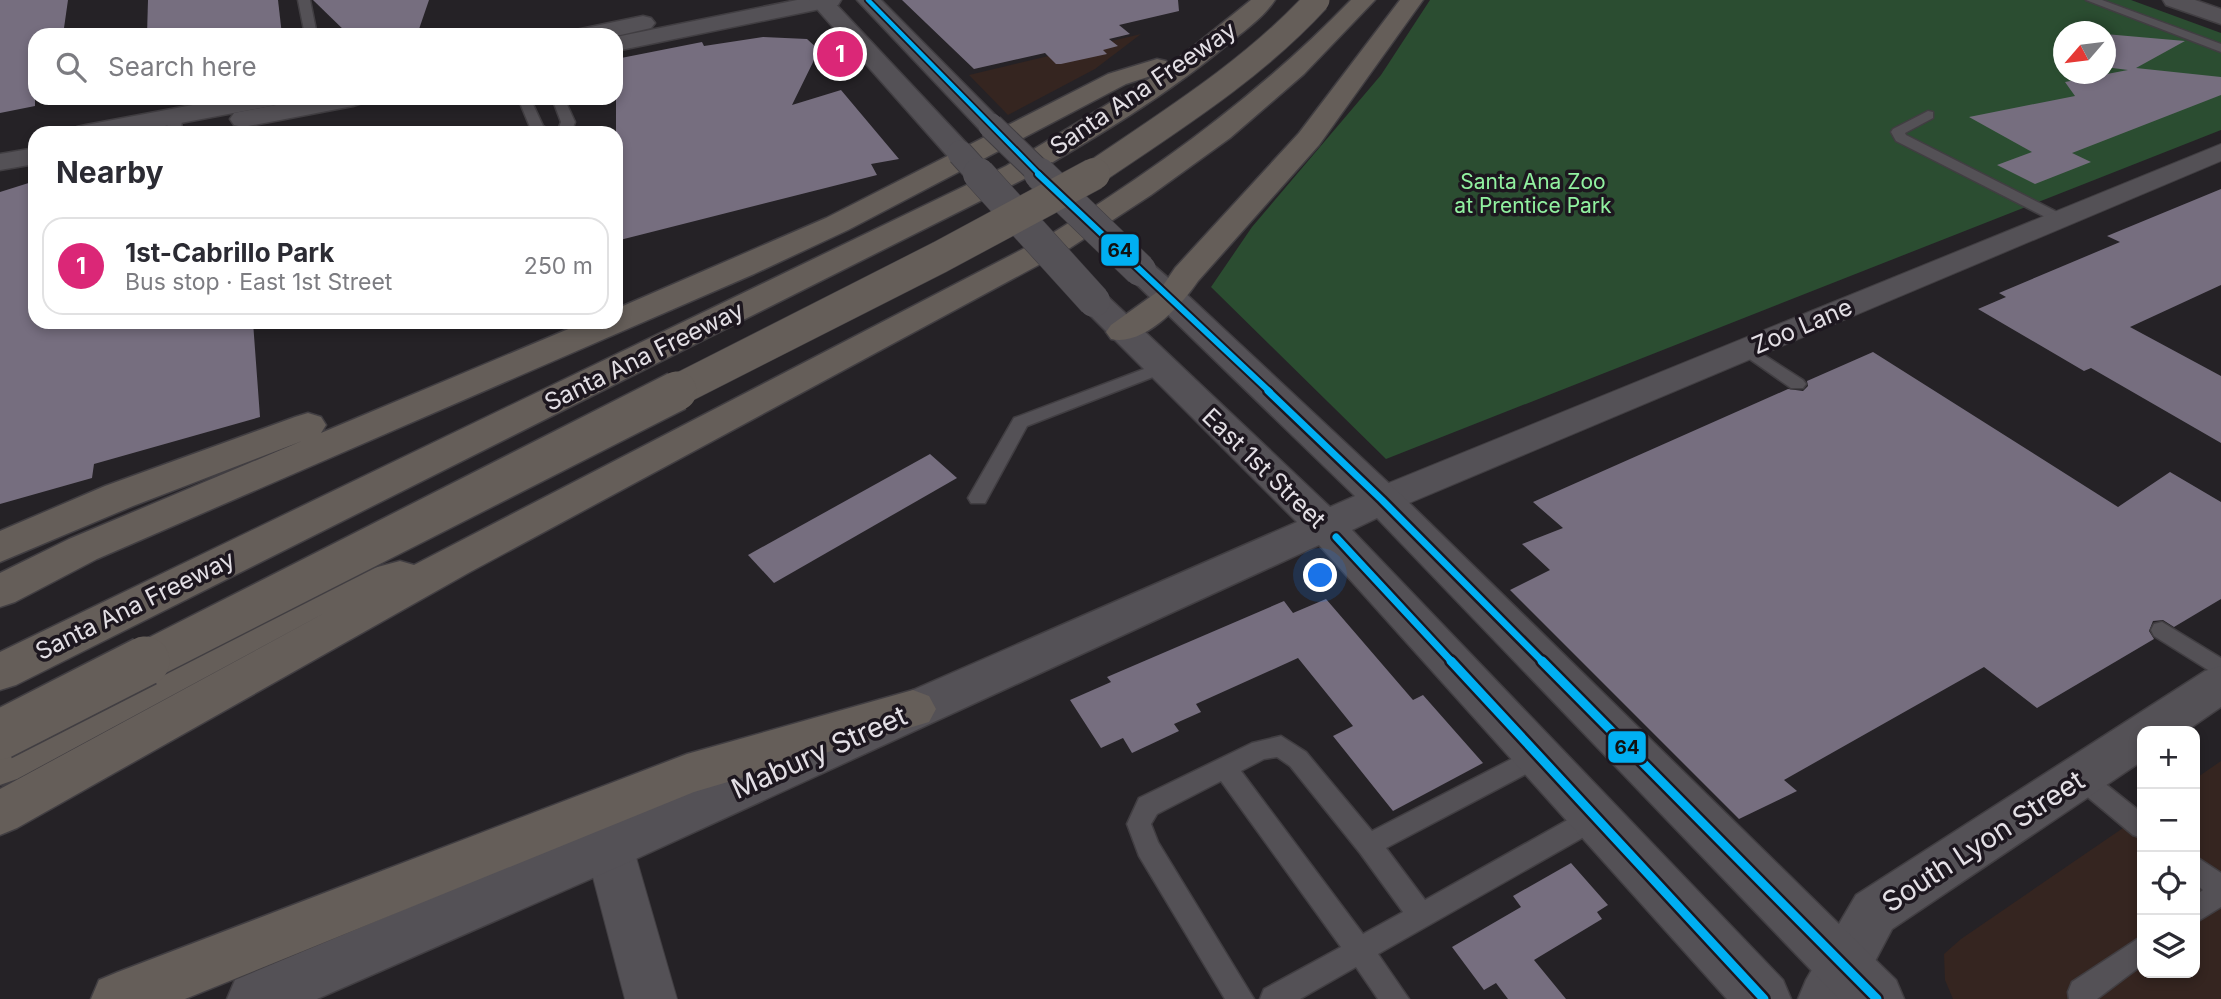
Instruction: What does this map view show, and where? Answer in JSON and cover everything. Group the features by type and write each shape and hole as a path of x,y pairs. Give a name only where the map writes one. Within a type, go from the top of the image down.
{"highway":[{"name":"Santa Ana Freeway","path":"0,672 1016,172 1080,135 1206,51 1264,0"},
{"path":"0,706 943,239 1073,167 1182,98 1279,20 1298,0"},
{"path":"0,736 940,257 1090,176 1196,103 1295,24 1317,0"},
{"path":"0,813 456,561 982,284 1108,212 1223,131 1329,38 1364,0"},
{"path":"1123,332 1171,297 1186,275 1309,139 1412,0"},
{"path":"623,317 837,224 1117,79 1206,51"},
{"path":"0,591 83,549 595,329"},
{"path":"0,547 119,496 396,393 501,369"},
{"path":"0,765 310,600 456,561"},
{"path":"118,999 687,774 913,709"}],"main road":[{"path":"619,28 757,0"},
{"path":"868,0 991,126 1140,271 1171,297 1382,500 1849,988"},
{"path":"2174,0 2221,17"},
{"path":"623,43 824,1"},
{"name":"East 1st Street","path":"824,1 1123,332 1325,526 1764,999"},
{"path":"182,126 249,105"},
{"path":"190,126 312,105"},
{"path":"0,148 28,143"},
{"path":"0,162 28,157"},
{"name":"Mabury Street","path":"254,999 610,847 1382,500"},
{"path":"2157,726 2220,683"},
{"name":"South Lyon Street","path":"1849,988 1874,912 2137,739"}],"street":[{"name":"Zoo Lane","path":"1382,500 2221,152"},
{"path":"610,847 651,999"}],"lane":[{"path":"304,0 310,28"},
{"path":"2092,0 2221,48"},
{"path":"527,105 535,126"},
{"path":"561,105 568,122 567,126"},
{"path":"1928,115 1898,132 1901,138 2060,219"},
{"path":"1746,349 1797,384"},
{"path":"978,498 1020,422 1160,368"},
{"path":"2162,630 2220,683"},
{"path":"1240,999 1148,848 1139,824 1148,806 1260,750 1281,746 1298,759 1369,845 1420,914"},
{"path":"1369,845 1539,756"},
{"path":"1224,767 1395,999"},
{"path":"2080,777 2137,823"},
{"path":"1274,999 1595,817"},
{"path":"2200,872 2221,891 2200,907"},
{"path":"2083,999 2082,992 2137,953"}],"shaded area":[{"path":"1141,34 1095,69 1008,115 969,75"},
{"path":"2221,761 2221,999 1953,999 1945,980 1944,954 1961,939 2137,818 2137,978 2200,978 2200,776"}],"green space":[{"name":"Santa Ana Zoo at Prentice Park","path":"1430,0 2131,0 2221,33 2221,130 1386,459 1211,287 1252,227 1381,75"}],"building":[{"path":"0,0 68,0 64,28 28,28 28,105 35,106 0,113"},
{"path":"148,0 278,0 281,28 147,28"},
{"path":"313,0 429,0 419,28 342,28"},
{"path":"902,0 1178,0 1179,11 1119,25 1130,34 1109,39 1118,46 1103,50 1107,54 1056,64 1045,53 974,69"},
{"path":"2116,35 2185,41 2136,68 2221,77 2221,95 2072,153 2091,162 2035,184 1997,165 2032,152 1969,117 2075,96 2066,84 2116,84 2116,72 2128,70 2116,68"},
{"path":"763,37 807,39 819,50 792,105 841,90 899,159 871,164 877,175 623,239 623,126 616,126 616,105 623,105 623,58 702,42 704,46"},
{"path":"28,183 28,329 254,329 260,417 94,464 92,478 0,504 0,192"},
{"path":"2221,189 2221,285 2130,327 2221,376 2221,443 2091,368 2084,371 1978,309 2006,297 1999,293 2120,242 2107,236"},
{"path":"1873,352 2118,507 2170,472 2221,502 2221,599 2174,627 2163,620 2153,621 2149,631 2154,639 2037,708 1984,667 1784,780 1797,791 1739,819 1510,590 1550,570 1522,544 1563,528 1533,502 1788,389 1803,391 1808,386 1807,381"},
{"path":"930,454 957,478 774,583 748,555"},
{"path":"1326,599 1413,700 1423,695 1483,763 1393,811 1333,736 1353,726 1298,658 1196,704 1201,712 1174,724 1179,731 1132,753 1123,738 1101,748 1070,700 1111,682 1107,677 1284,601 1293,613"},
{"path":"1571,863 1608,905 1597,912 1602,919 1534,960 1566,999 1508,999 1496,983 1484,990 1452,947 1521,907 1513,896"}],"transit line":[{"name":"64","path":"868,0 1054,190 1171,297 1382,500 1877,999"},
{"name":"64","path":"1336,537 1764,999"}],"place":[{"name":"1st-Cabrillo Park","path":"840,54"}]}
